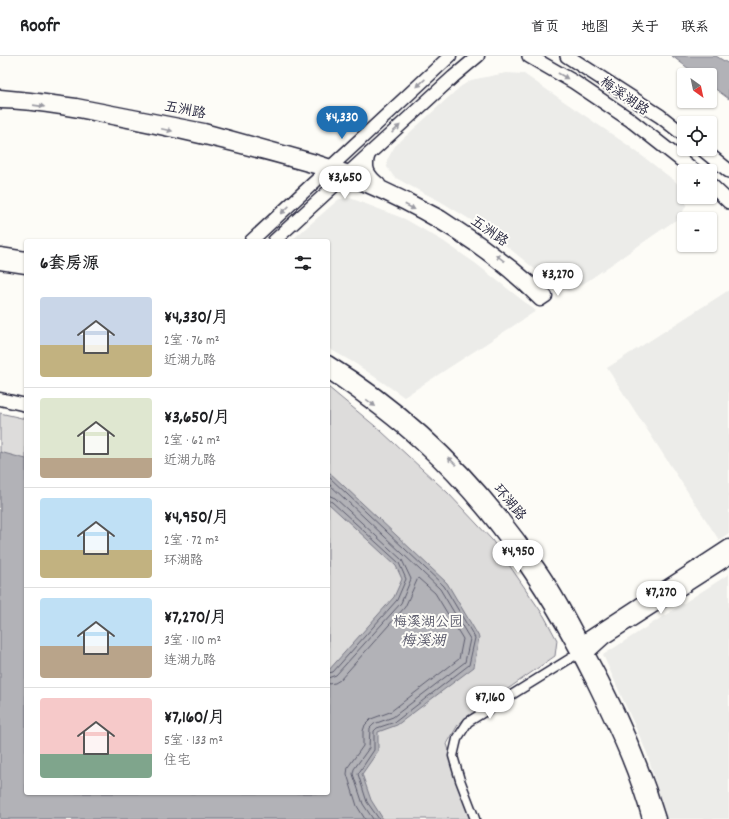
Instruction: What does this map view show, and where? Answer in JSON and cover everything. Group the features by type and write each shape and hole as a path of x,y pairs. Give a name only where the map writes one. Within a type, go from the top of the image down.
{"main road":[{"path":"253,239 450,56"},
{"path":"276,239 478,56"},
{"path":"468,64 484,56"},
{"name":"梅溪湖路","path":"529,56 574,82 629,119 686,164"},
{"name":"梅溪湖路","path":"567,56 660,116 677,129"},
{"name":"五洲路","path":"2,99 98,115 203,137 308,162 347,174 385,189 441,218 480,243 546,296 540,300 524,283 471,243 405,204 365,186 347,174"},
{"path":"309,188 314,172 308,162 330,158 352,147"},
{"path":"369,154 366,162 366,168 376,182 385,189"},
{"path":"711,156 729,171"},
{"path":"321,198 345,187 356,185 365,186"},
{"path":"717,191 729,202"},
{"path":"1,259 24,258"},
{"path":"1,259 24,266"},
{"name":"环湖路","path":"330,363 402,414 458,467 499,513 520,540 556,595 582,651 627,753 649,819"},
{"name":"环湖路","path":"330,373 372,402 421,444 472,495 526,564 564,626 582,651 633,746 644,772 659,819"},
{"path":"0,399 24,405"},
{"path":"0,404 24,409"},
{"path":"582,651 729,546"},
{"path":"582,651 729,558"}],"street":[{"path":"475,819 460,780 453,756 457,739 468,722 582,651"}],"shaded area":[{"path":"506,73 524,74 629,146 675,181 677,183 677,204 686,204 683,212 677,212 677,219 576,288 568,291 558,288 504,244 471,220 438,200 394,177 387,167 387,160 395,146 460,87 471,80"},
{"path":"350,198 405,219 443,241 475,263 536,311 404,397 356,364 330,349 330,239 293,239 339,199"},
{"path":"729,290 729,533 719,540 607,368"},
{"path":"729,574 729,819 666,819 647,753 603,655"}],"green space":[{"name":"梅溪湖公园","path":"330,389 381,431 448,493 492,540 544,616 557,640 555,656 459,723 447,744 470,819 0,819 0,413 24,419 24,795 330,795"}],"water":[{"path":"672,56 716,56 729,64 729,99 717,90 717,68 688,68"},
{"name":"梅溪湖","path":"0,452 24,458 24,795 330,795 330,669 394,597 402,579 396,566 330,505 330,473 447,583 479,637 474,667 397,725 378,732 378,751 362,774 371,800 383,819 0,819"}]}
